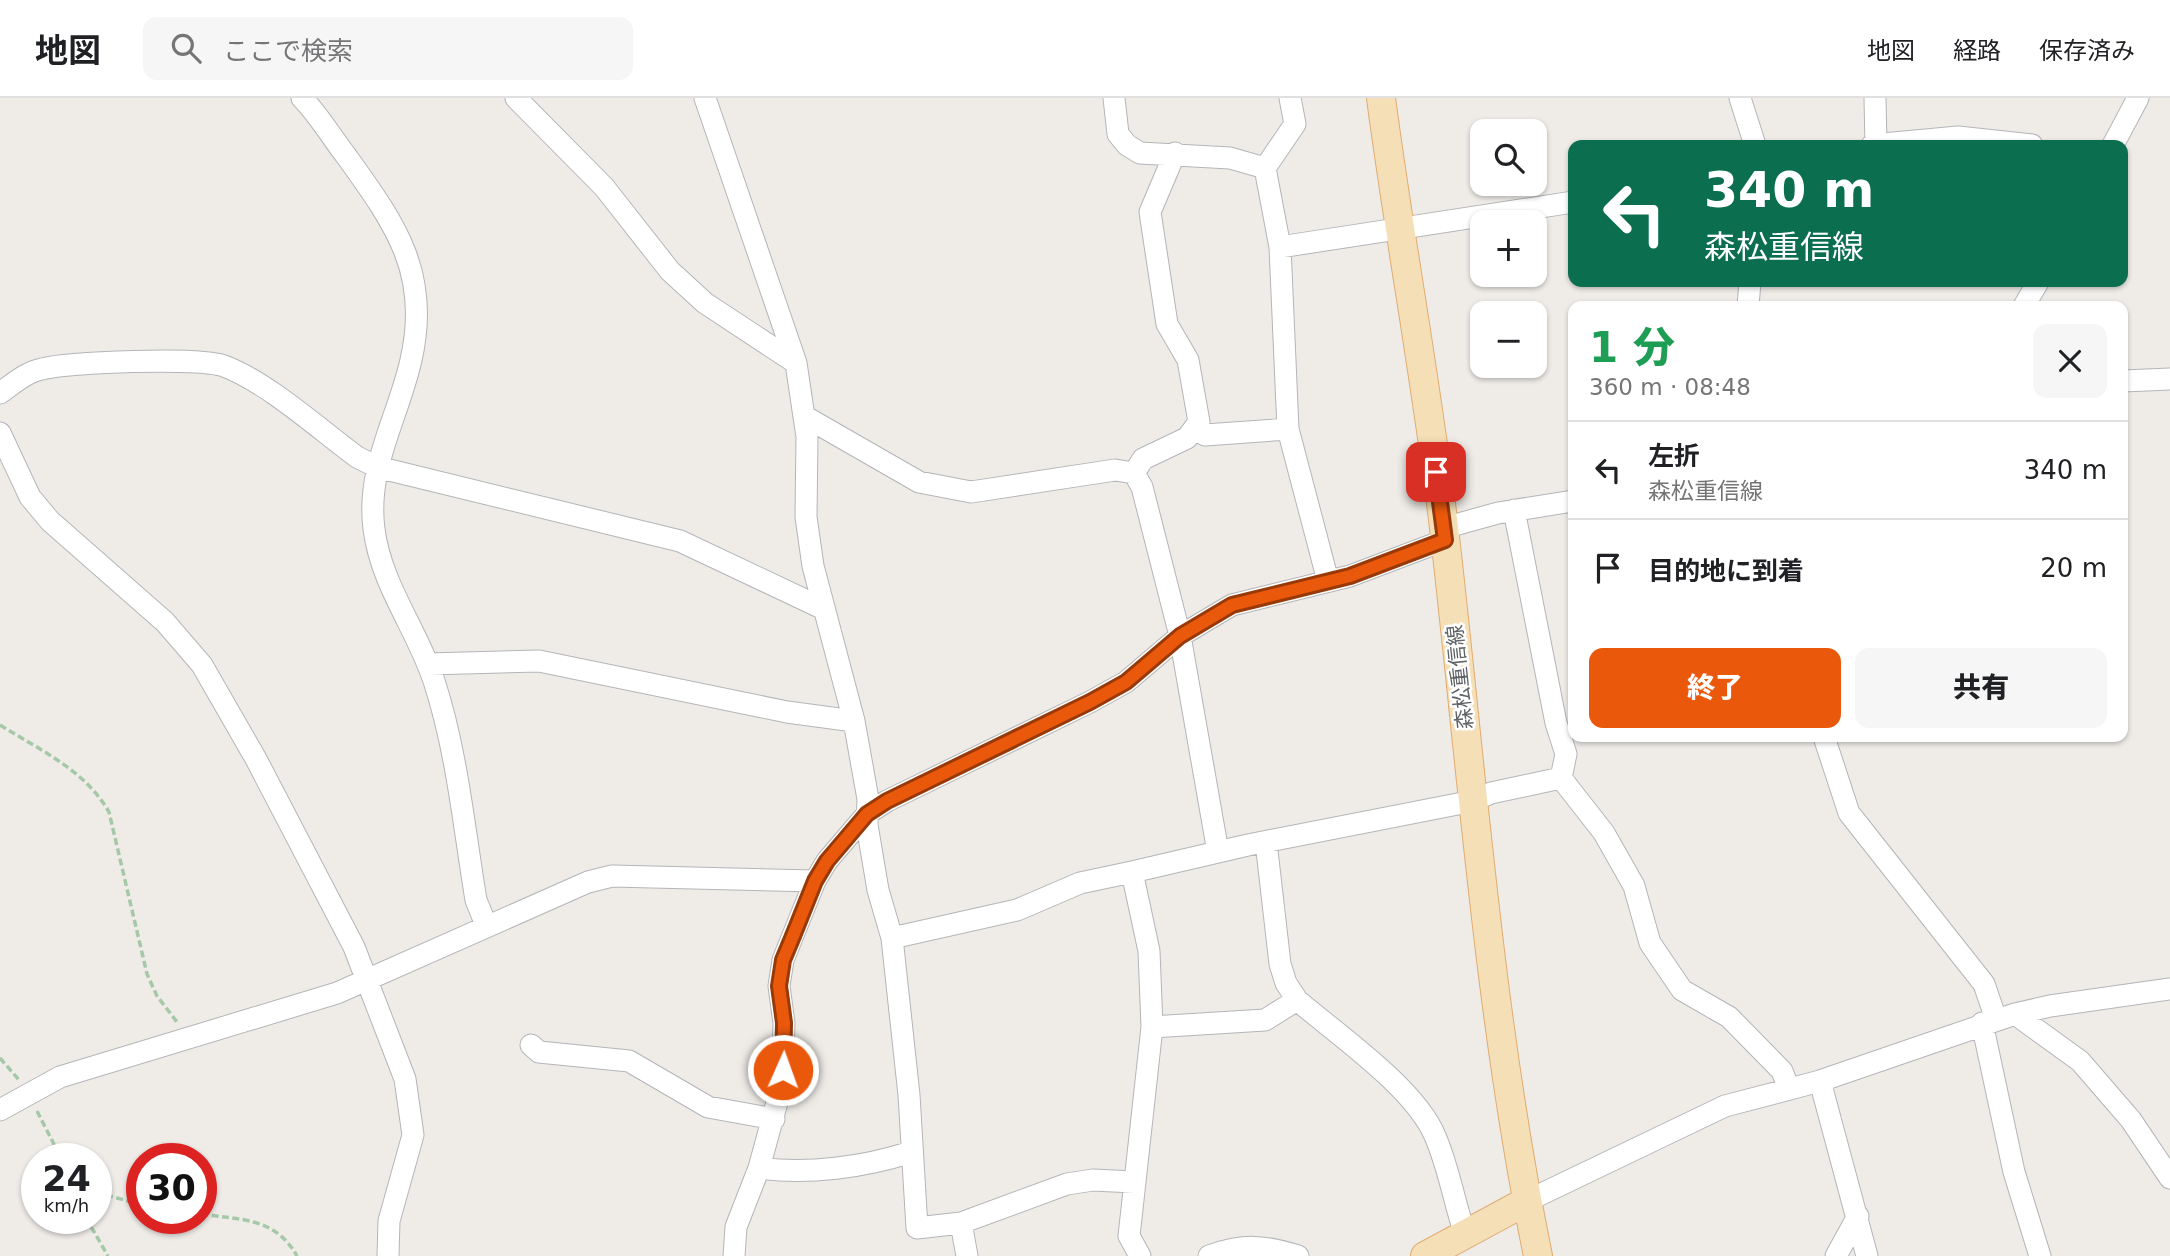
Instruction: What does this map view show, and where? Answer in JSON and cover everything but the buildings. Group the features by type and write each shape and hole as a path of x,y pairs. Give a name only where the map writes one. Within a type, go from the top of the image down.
{"main road":[{"name":"森松重信線","path":"1381,98 1398,231 1444,534 1473,802 1513,1121 1538,1256"},
{"path":"1425,1256 1527,1201"}],"street":[{"path":"302,98 386,210 405,245 414,282 418,322 411,362 377,467 372,499 380,560 428,664 443,708 475,900 486,925"},
{"path":"516,98 604,187 670,271 705,303 796,363"},
{"path":"705,98 796,363 807,437 806,517 813,566 854,721 868,799 867,814 878,890 892,938 909,1095 917,1228 961,1223 1067,1184 1093,1180 1134,1182"},
{"path":"1114,98 1118,134 1126,145 1140,153 1230,158 1265,168"},
{"path":"1290,98 1295,124 1265,168 1280,247 1287,429 1328,581"},
{"path":"1740,98 1753,140"},
{"path":"1874,140 1875,98"},
{"path":"2116,140 2138,98"},
{"path":"1926,140 1958,137 1986,140"},
{"path":"1134,473 1143,459 1187,438 1196,429 1197,408 1188,360 1167,324 1150,212 1175,153"},
{"path":"1280,247 1568,203"},
{"path":"0,393 24,376 53,367 192,361 222,365 248,377 357,457 377,467 680,541 824,609"},
{"path":"2128,381 2170,379"},
{"path":"804,416 919,482 971,492 1115,470 1134,473"},
{"path":"1196,429 1205,435 1287,429"},
{"path":"0,433 30,497 50,521 165,622 202,665 262,771 354,947 405,1079 413,1135 389,1220 388,1256"},
{"path":"1134,473 1142,487 1180,636 1218,852"},
{"path":"734,1256 736,1227 759,1168 774,1119 784,1056 779,986 781,973 815,881 867,814 887,801 1126,682 1180,636 1232,605 1328,581 1444,534 1514,510 1568,502"},
{"path":"1514,510 1556,723 1566,754 1561,778 1604,834 1634,886 1650,943 1682,990 1729,1017 1782,1071 1789,1090"},
{"path":"428,664 539,661 787,712 854,721"},
{"path":"1826,742 1849,813 1984,984 1997,1019 2014,1172 2039,1256"},
{"path":"892,938 1017,910 1080,883 1266,842 1473,802 1491,793 1561,778"},
{"path":"1266,842 1280,964 1286,983 1297,1000 1409,1096 1421,1112 1438,1144 1465,1234"},
{"path":"1132,872 1149,951 1152,1027 1129,1236 1140,1256"},
{"path":"0,1110 61,1077 337,993 556,894 612,876 815,881"},
{"path":"1527,1201 1690,1121 1725,1107 1820,1081 1997,1019 2050,1006 2170,989"},
{"path":"1152,1027 1265,1020 1297,1000"},
{"path":"1997,1019 2080,1061 2131,1120 2170,1178"},
{"path":"531,1045 539,1052 629,1061 708,1107 774,1119"},
{"path":"1820,1081 1867,1256"},
{"path":"759,1168 779,1171 882,1162 911,1152"},
{"path":"1836,1256 1858,1216"},
{"path":"961,1223 967,1256"},
{"path":"1209,1256 1235,1246 1271,1248 1298,1256"}],"path":[{"path":"0,725 79,775 97,790 109,812 147,974 157,996 191,1038"},
{"path":"217,1216 258,1222 277,1230 297,1256"},
{"path":"95,1234 108,1256"}],"route":[{"path":"783,1070 784,1023 779,986 783,960 815,881 827,861 867,814 887,801 1126,682 1180,636 1232,605 1267,594 1350,576 1445,540 1436,472"}]}
